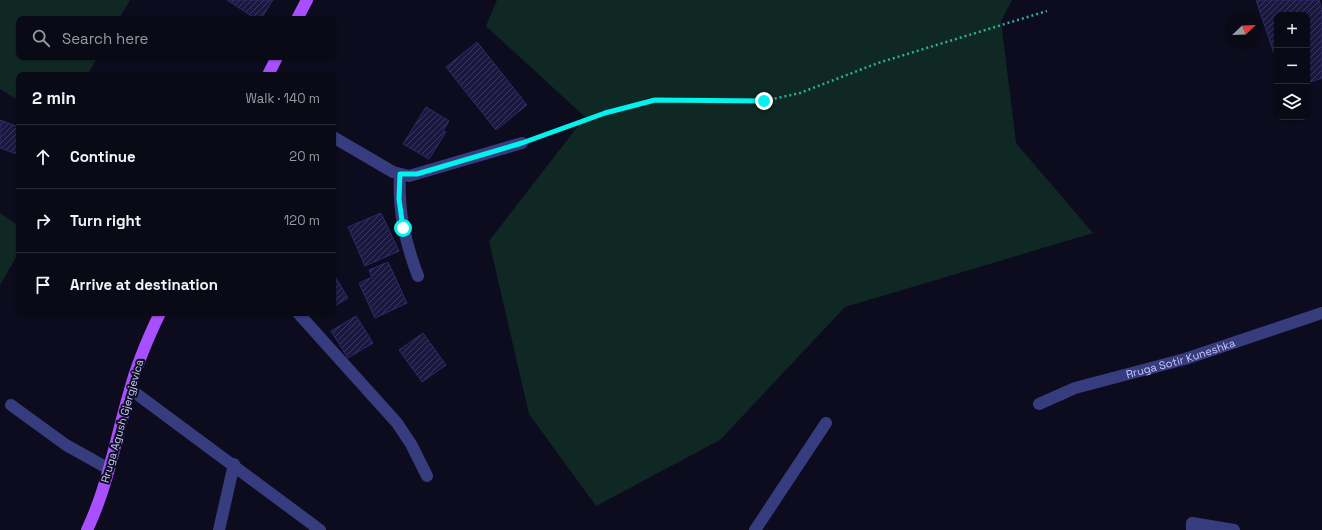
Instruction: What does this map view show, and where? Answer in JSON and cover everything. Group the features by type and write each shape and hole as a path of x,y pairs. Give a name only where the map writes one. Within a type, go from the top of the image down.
{"main road":[{"path":"299,16 307,0"},
{"path":"270,72 276,60"},
{"name":"Rruga Agush Gjergjevica","path":"87,530 94,515 109,469 130,389 147,340 159,316"}],"street":[{"path":"336,139 400,174 417,174 522,143"},
{"path":"400,174 399,199 403,228 418,276"},
{"name":"Rruga Sotir Kuneshka","path":"1039,404 1075,388 1185,359 1322,313"},
{"path":"301,316 397,423 411,444 427,476"},
{"path":"130,389 234,464 320,530"},
{"path":"11,405 66,445 109,469"},
{"path":"755,530 826,423"},
{"path":"219,530 234,464"},
{"path":"1192,530 1192,523 1234,530"}],"path":[{"path":"522,143 605,113 655,100 764,101 800,93 878,63 1047,11"}],"green space":[{"path":"0,0 130,0 121,16 16,16 16,60 96,60 89,72 16,72 16,99 0,89"},
{"path":"497,0 1012,0 1001,21 1016,143 1093,233 845,307 720,440 596,506 529,414 489,241 585,117 486,26"},
{"path":"0,213 16,224 16,257 0,285"}],"building":[{"path":"227,0 273,0 263,16 251,16"},
{"path":"1256,0 1319,0 1322,10 1322,78 1310,82 1310,12 1274,12 1274,53 1262,18 1262,12 1260,12"},
{"path":"477,42 527,105 496,130 446,67"},
{"path":"426,107 449,121 443,131 446,132 429,159 403,144"},
{"path":"0,120 16,126 16,154 0,148"},
{"path":"381,213 399,251 365,266 348,227"},
{"path":"388,262 407,303 375,318 359,283 372,277 369,270"},
{"path":"336,278 348,298 336,305"},
{"path":"356,316 373,343 348,358 331,331"},
{"path":"423,333 446,365 422,382 399,350"}],"route":[{"path":"403,228 399,199 400,174 409,176 417,174 522,143 605,113 655,100 764,101"}]}
